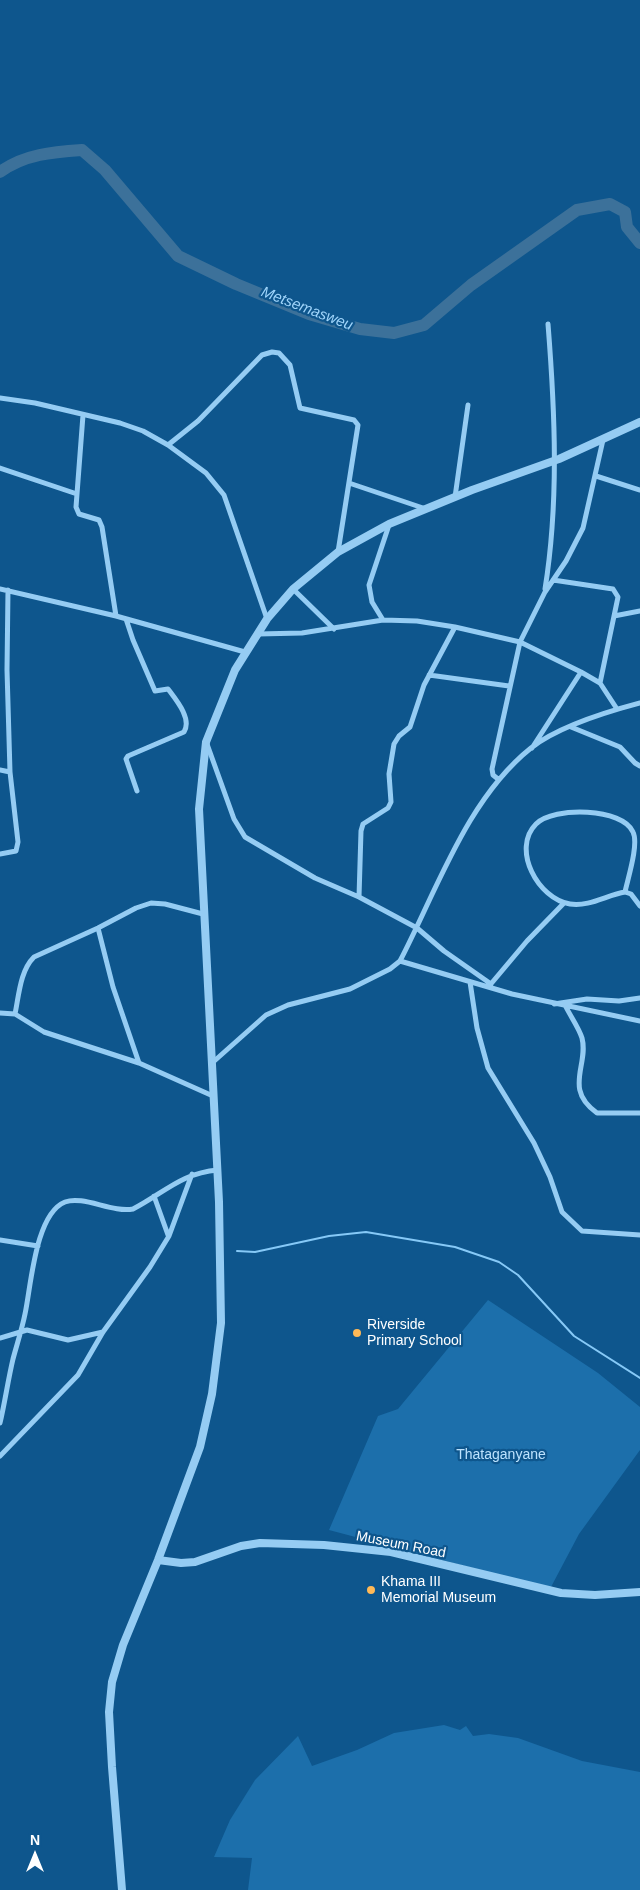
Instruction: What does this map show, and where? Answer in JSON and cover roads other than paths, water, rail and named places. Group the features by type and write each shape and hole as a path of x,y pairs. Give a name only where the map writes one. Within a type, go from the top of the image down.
{"street":[{"path":"545,592 551,538 554,408 548,324"},
{"path":"168,444 198,421 262,355 272,352 279,353 290,365 300,408 357,422 358,425 338,552"},
{"path":"0,398 35,403 120,423 156,437 206,473 224,495 267,619"},
{"path":"455,497 468,405"},
{"path":"83,415 76,507 79,514 99,520 102,527 116,616"},
{"path":"122,1890 109,1712 112,1682 133,1619 158,1560 200,1447 212,1394 221,1323 218,1170 203,914 199,809 206,742 245,652 267,619 293,589 338,552 389,524 455,497 553,461 640,422"},
{"path":"498,779 493,775 492,769 520,642 545,592 583,528 603,440"},
{"path":"0,468 77,494"},
{"path":"596,476 640,490"},
{"path":"349,483 426,509"},
{"path":"384,620 372,602 369,585 389,524"},
{"path":"553,580 613,589 618,597 600,682"},
{"path":"0,589 116,616 245,652"},
{"path":"293,589 334,628"},
{"path":"0,854 12,852 17,848 10,772 6,670 8,590"},
{"path":"614,616 640,610"},
{"path":"126,619 155,691 168,689 187,719 187,727 184,732 126,758 137,791"},
{"path":"257,634 302,633 384,620 417,621 455,627 520,642 581,672 600,682 617,709"},
{"path":"359,897 361,831 363,824 388,808 391,802 390,774 394,744 410,727 429,675 455,627"},
{"path":"532,748 581,672"},
{"path":"429,675 509,686"},
{"path":"212,1063 266,1015 288,1005 350,989 390,969 400,961 450,860 498,779 532,748 570,726 640,703"},
{"path":"570,726 620,747 640,766"},
{"path":"206,742 234,819 245,837 315,878 359,897 417,928 490,986"},
{"path":"0,770 10,772"},
{"path":"625,892 635,838 630,826 622,820 587,812 557,813 545,817 536,824 529,835 526,849 533,874 553,896 564,903 589,903 625,892 631,894 640,906"},
{"path":"15,1014 28,964 34,957 98,928 136,908 151,903 165,904 203,914"},
{"path":"490,986 527,941 564,903"},
{"path":"98,928 113,987 139,1063"},
{"path":"400,961 552,1004 640,1021"},
{"path":"470,982 477,1028 488,1068 534,1144 550,1177 562,1212 582,1231 640,1235"},
{"path":"552,1004 587,998 619,1000 640,998"},
{"path":"566,1007 582,1037 583,1047 578,1080 580,1090 587,1103 597,1113 640,1113"},
{"path":"0,1013 15,1014 44,1032 139,1063 214,1096"},
{"path":"0,1423 38,1246 49,1216 56,1207 64,1202 77,1201 124,1210 133,1209 181,1178 192,1174 218,1170"},
{"path":"0,1456 71,1383 103,1332 150,1267 168,1236 192,1174"},
{"path":"154,1196 168,1236"},
{"path":"0,1240 38,1246"},
{"path":"0,1338 21,1331 43,1333 57,1339 68,1340 103,1332"},
{"name":"Museum Road","path":"158,1560 181,1563 196,1562 241,1546 260,1543 324,1544 391,1552 561,1593 596,1595 640,1592"}],"waterway":[{"name":"Metsemasweu","path":"0,172 19,161 40,155 82,150 105,170 178,256 236,284 309,314 360,329 394,333 424,325 471,285 577,210 610,204 625,212 627,227 640,243"},
{"path":"237,1251 255,1252 329,1236 366,1232 455,1247 499,1262 518,1275 574,1336 640,1378"}],"place":[{"name":"Riverside Primary School","path":"357,1333"},
{"name":"Khama III Memorial Museum","path":"371,1590"}],"park label":[{"name":"Thataganyane","path":"501,1455"}]}
